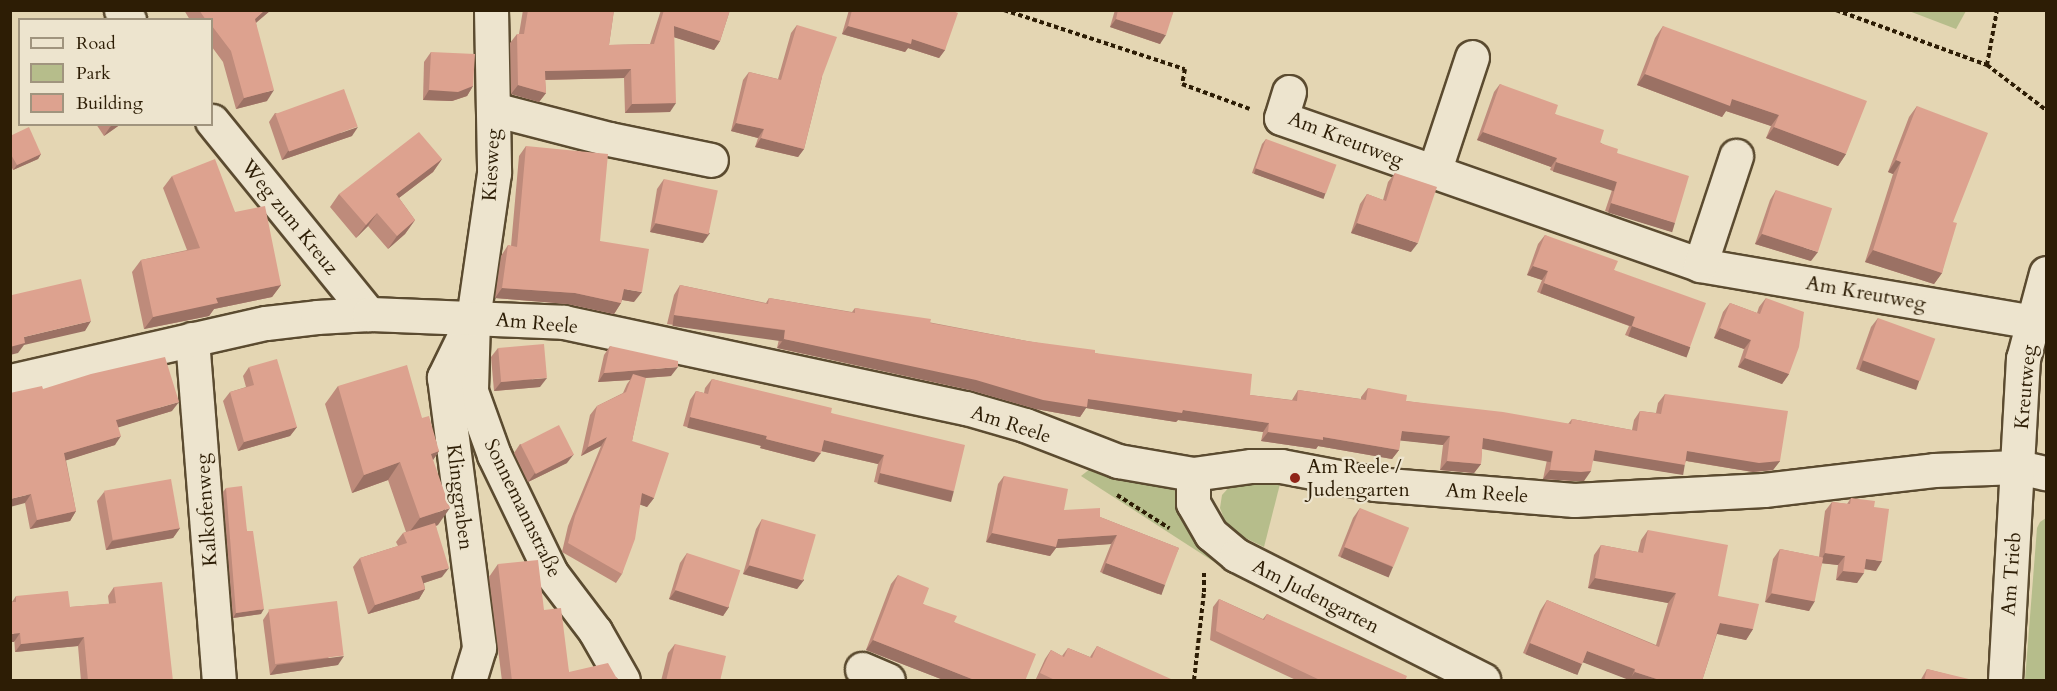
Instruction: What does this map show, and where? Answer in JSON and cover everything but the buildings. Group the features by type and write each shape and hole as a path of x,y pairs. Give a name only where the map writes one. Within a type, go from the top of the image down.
{"street":[{"name":"Kiesweg","path":"473,318 494,173 491,10"},
{"path":"1434,172 1472,57"},
{"name":"Am Kreutweg","path":"1285,105 1434,172 1700,264 2032,322"},
{"path":"493,109 609,139 711,160"},
{"name":"Weg zum Kreuz","path":"213,122 369,314"},
{"path":"1700,264 1736,156"},
{"name":"Kreutweg","path":"2033,470 2024,359 2046,273"},
{"name":"Am Reele","path":"10,381 266,323 369,314 564,322 966,408 1025,425 1118,461 1193,474 1251,466 1281,466 1374,484 1574,500 1764,490 1934,470 2033,470"},
{"name":"Klinggraben","path":"469,681 479,648 444,377 473,318"},
{"name":"Sonnemannstraße","path":"473,318 471,391 494,455 551,573 595,632 623,681"},
{"name":"Kalkofenweg","path":"192,339 219,681"},
{"name":"Am Trieb","path":"2005,681 2033,470"},
{"name":"Am Judengarten","path":"1193,474 1193,503 1211,534 1236,555 1483,681"}],"path":[{"path":"1004,10 1185,69 1182,84 1249,109 1285,105"},
{"path":"1836,10 1987,65 2046,110"},
{"path":"1987,65 1997,10"},
{"path":"1194,681 1204,592 1204,571"}],"green space":[{"path":"1966,10 1956,29 1909,11"},
{"path":"1090,469 1122,473 1164,484 1177,492 1218,554 1222,567 1081,476"},
{"path":"1233,483 1280,484 1264,547 1241,536 1225,521 1220,508 1222,495"},
{"path":"2046,518 2046,680 2025,680 2037,528"}],"place":[{"name":"Am Reele / Judengarten","path":"1295,478"}]}
